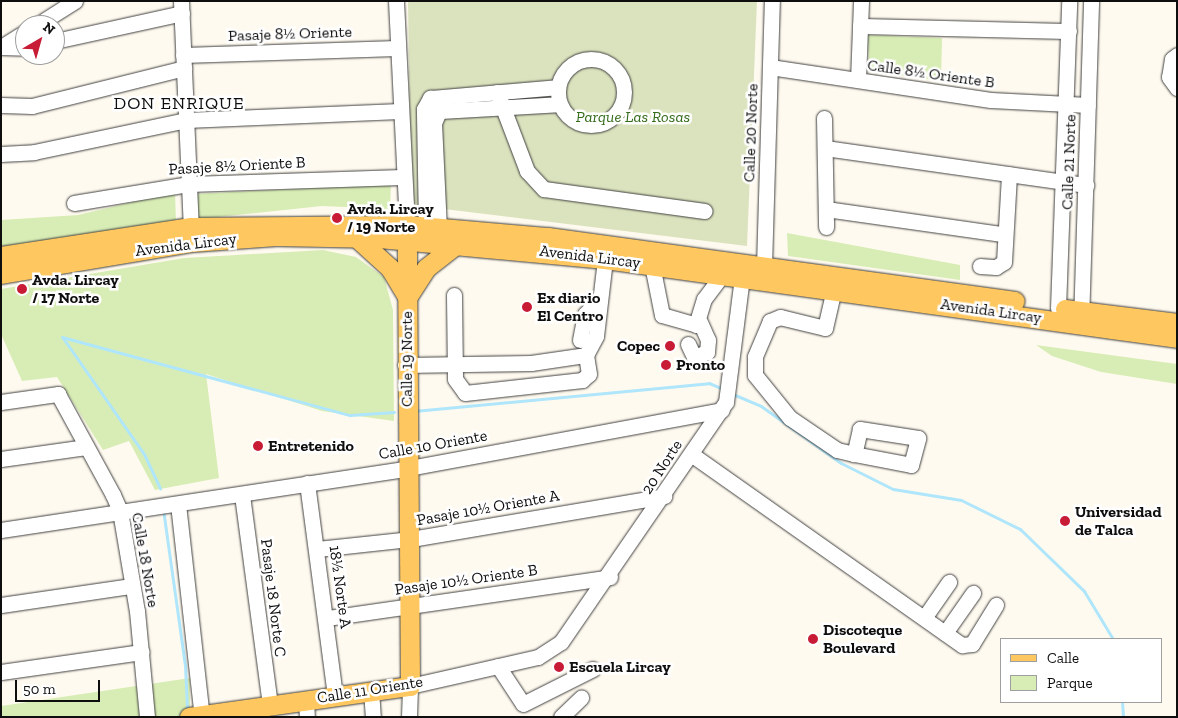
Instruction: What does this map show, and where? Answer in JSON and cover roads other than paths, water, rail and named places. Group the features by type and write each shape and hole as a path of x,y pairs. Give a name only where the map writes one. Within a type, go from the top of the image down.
{"main road":[{"name":"Avenida Lircay","path":"1,256 191,227 407,232 458,243 605,259 834,290 1081,317 1177,323"},
{"name":"Avenida Lircay","path":"1,274 192,242 276,236 358,239 432,228 548,237 1058,308 1081,317 1177,338"},
{"name":"Calle 19 Norte","path":"407,232 405,365 411,539 407,607 410,686"},
{"path":"358,239 390,268 407,297 426,268 458,243"},
{"name":"Calle 11 Oriente","path":"198,716 251,713 270,705 306,708 335,696 410,686"}],"street":[{"path":"53,15 75,1"},
{"name":"Calle 19 Norte","path":"396,1 402,177 407,232"},
{"name":"Calle 20 Norte","path":"764,266 772,1"},
{"path":"858,80 860,1"},
{"name":"Calle 21 Norte","path":"1058,308 1062,262 1069,1"},
{"name":"Calle 21 Norte","path":"1081,317 1091,1"},
{"path":"65,38 181,7 191,227"},
{"path":"860,26 1069,31"},
{"path":"1,47 15,38"},
{"path":"1,47 15,48"},
{"name":"Pasaje 8½ Oriente","path":"1,105 32,106 184,62 397,48"},
{"path":"1177,55 1172,59 1169,77 1177,88"},
{"path":"593,57 618,72 625,87 623,104 614,117 591,127 570,117 559,104 558,87 573,65 593,57"},
{"name":"Calle 8½ Oriente B","path":"770,67 999,101 1088,104"},
{"path":"432,228 434,123 437,113 442,109 558,87"},
{"path":"500,99 559,104"},
{"path":"500,99 527,171 544,189 705,211"},
{"path":"1,154 34,152 186,120 400,111"},
{"path":"824,118 826,227"},
{"path":"825,148 1086,185"},
{"path":"980,266 1002,265 1002,234 1009,174"},
{"name":"Pasaje 8½ Oriente B","path":"74,203 189,184 402,177"},
{"path":"826,209 1002,234"},
{"path":"454,295 454,366 458,388 465,393 586,378 586,355 596,336 605,259"},
{"path":"1062,262 1084,264"},
{"path":"652,265 662,315 693,324 708,340 707,352 694,357 688,344"},
{"path":"693,324 704,299 732,276"},
{"name":"20 Norte","path":"550,652 610,577 722,410 731,384 732,276"},
{"path":"834,290 826,328 780,317 770,322 754,357 755,375 806,432 854,454"},
{"path":"580,340 585,314 591,308 599,310"},
{"path":"405,365 454,366 537,362 586,355"},
{"path":"537,362 540,385"},
{"name":"Calle 18 Norte","path":"1,402 58,394 120,511 142,652 147,717"},
{"name":"Calle 10 Oriente","path":"1,530 409,468 722,410"},
{"path":"1,459 86,447"},
{"path":"691,454 969,648 996,606"},
{"name":"18½ Norte A","path":"306,483 318,549 335,696"},
{"name":"Pasaje 18 Norte C","path":"242,494 270,705"},
{"name":"Pasaje 10½ Oriente A","path":"318,549 411,539 664,496"},
{"path":"178,504 198,716"},
{"name":"Pasaje 10½ Oriente B","path":"327,618 610,577"},
{"path":"924,618 949,582"},
{"path":"1,605 132,586"},
{"path":"945,633 973,593"},
{"path":"1,672 142,652"},
{"name":"Calle 11 Oriente","path":"410,686 550,652"},
{"path":"498,666 527,711 592,669"},
{"name":"Calle 19 Norte","path":"409,717 410,686"},
{"path":"371,690 373,717"},
{"path":"560,717 581,698"}],"waterway":[{"path":"62,337 350,415 394,412"},
{"path":"63,338 144,454 160,488"},
{"path":"414,411 709,383 723,389"},
{"path":"735,395 761,406 841,463 893,489 961,500 1020,529 1084,591 1112,638"},
{"path":"163,509 185,665 187,707"},
{"path":"1122,703 1123,717"}],"place":[{"name":"Avda. Lircay / 19 Norte","path":"337,218"},
{"name":"Avda. Lircay / 17 Norte","path":"22,289"},
{"name":"Ex diario El Centro","path":"527,307"},
{"name":"Copec","path":"670,346"},
{"name":"Pronto","path":"666,365"},
{"name":"Entretenido","path":"258,446"},
{"name":"Universidad de Talca","path":"1065,521"},
{"name":"Discoteque Boulevard","path":"813,639"},
{"name":"Escuela Lircay","path":"559,667"}],"district":[{"name":"DON ENRIQUE","path":"179,103"}],"park label":[{"name":"Parque Las Rosas","path":"633,117"}]}
